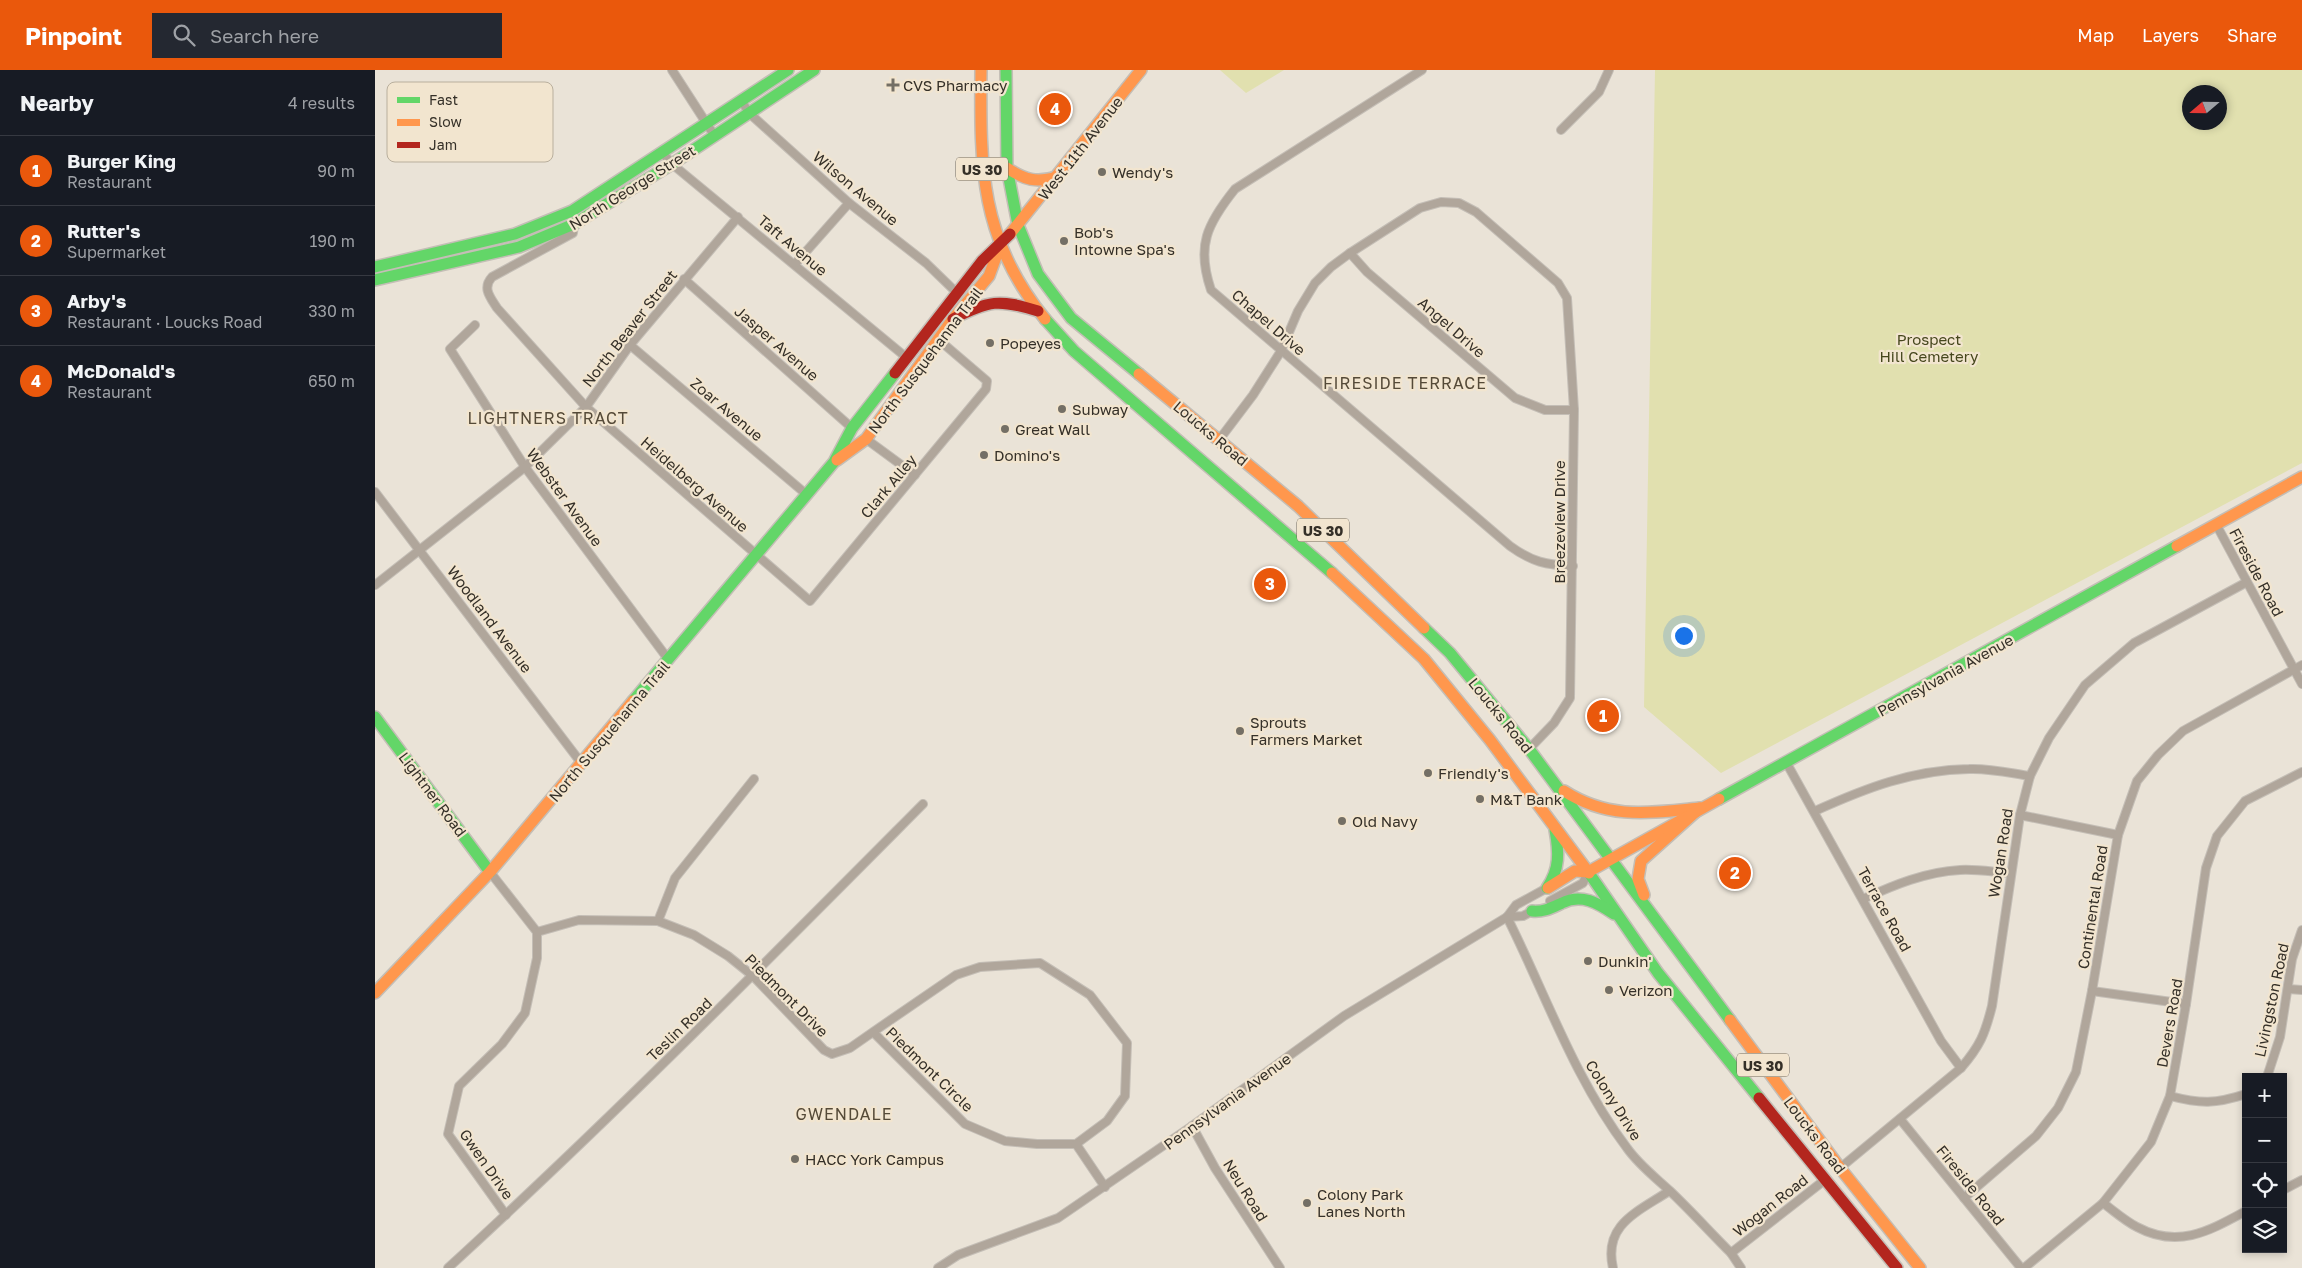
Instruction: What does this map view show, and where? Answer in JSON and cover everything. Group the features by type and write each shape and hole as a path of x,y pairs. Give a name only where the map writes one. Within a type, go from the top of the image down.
{"main road":[{"name":"North George Street","path":"375,268 515,234 572,211 787,70"},
{"name":"North George Street","path":"375,280 501,252 574,224 672,164 814,70"},
{"name":"US 30","path":"981,70 982,165 991,219 1000,246"},
{"name":"US 30","path":"1006,70 1007,168 1018,225"},
{"name":"West 11th Avenue","path":"1018,225 1141,70"},
{"path":"1007,168 1031,182 1041,182 1057,177"},
{"name":"North Susquehanna Trail","path":"375,993 490,872 582,764 834,462 852,428 982,261 1000,246 1018,225"},
{"name":"Loucks Road","path":"1018,225 1038,274 1071,318 1298,506 1450,653 1529,749 1612,858 1840,1168 1920,1268"},
{"name":"North Susquehanna Trail","path":"834,462 866,439 953,319 989,276 1000,246"},
{"name":"Loucks Road","path":"1000,246 1038,312 1074,351 1323,565 1424,659 1461,702 1554,826 1658,973 1733,1068 1826,1179 1897,1268"},
{"path":"953,319 983,303 1005,301 1038,312"},
{"name":"Pennsylvania Avenue","path":"1547,888 1575,871 1587,872 1700,808 2217,526 2302,477"},
{"name":"Lightner Road","path":"375,717 490,872"},
{"path":"1557,787 1589,806 1610,810 1661,811 1700,808"},
{"path":"1664,931 1655,911 1639,887 1639,867 1641,861 1665,837 1683,825 1700,808"},
{"path":"1547,888 1556,878 1559,864 1554,826"},
{"path":"1532,911 1542,913 1573,899 1592,901 1619,917"}],"street":[{"path":"672,70 714,135"},
{"name":"Chapel Drive","path":"1422,70 1235,190 1215,213 1203,252 1205,272 1211,290 1510,546 1527,558 1548,565 1573,566"},
{"path":"1561,130 1599,92 1609,70"},
{"name":"Wilson Avenue","path":"741,100 749,113 849,203 926,263 957,293"},
{"name":"Taft Avenue","path":"662,152 672,164 907,358"},
{"name":"Breezeview Drive","path":"1350,253 1420,208 1441,202 1459,203 1476,212 1558,283 1567,298 1574,410 1570,698 1554,723 1529,749"},
{"path":"795,264 849,203"},
{"name":"North Beaver Street","path":"375,585 525,467 586,407 630,345 738,217"},
{"name":"Heidelberg Avenue","path":"574,224 573,233 492,277 488,281 486,289 497,308 586,407 810,601"},
{"path":"1219,440 1253,395 1281,351 1298,310 1315,284 1331,267 1350,253"},
{"name":"Angel Drive","path":"1350,253 1375,278 1515,398 1545,410 1574,410"},
{"name":"Jasper Avenue","path":"684,279 852,428"},
{"name":"Webster Avenue","path":"475,325 451,349 525,467 668,660"},
{"name":"Clark Alley","path":"810,601 986,389 987,381 939,340"},
{"name":"Zoar Avenue","path":"630,345 807,494"},
{"path":"866,439 915,475"},
{"name":"Woodland Avenue","path":"375,492 582,764"},
{"name":"Fireside Road","path":"2217,526 2302,684"},
{"name":"Wogan Road","path":"1840,1168 1961,1068 1978,1050 1989,1020 2010,873 2020,815 2030,776 2049,738 2085,685 2134,643 2247,582"},
{"name":"Continental Road","path":"1964,1198 2036,1136 2058,1108 2076,1072 2092,991 2118,835 2137,781 2158,755 2192,726 2302,665"},
{"name":"Terrace Road","path":"1786,762 1815,811 1941,1041 1961,1068"},
{"path":"1815,811 1865,789 1897,778 1930,772 1970,769 2030,776"},
{"name":"Devers Road","path":"2023,1268 2103,1203 2151,1142 2170,1096 2206,868 2217,836 2245,802 2302,772"},
{"path":"658,921 675,878 754,780"},
{"name":"Teslin Road","path":"448,1268 506,1215 753,976 923,804"},
{"path":"2020,815 2118,835"},
{"path":"1863,899 1906,880 1937,873 1961,870 2010,873"},
{"path":"490,872 537,932"},
{"name":"Pennsylvania Avenue","path":"1507,917 1523,916 1532,911 1583,882 1587,872"},
{"name":"Pennsylvania Avenue","path":"938,1268 958,1255 1058,1218 1192,1126 1345,1016 1507,917 1516,905 1547,888"},
{"name":"Colony Drive","path":"1507,917 1529,960 1563,1041 1584,1082 1627,1149 1731,1253 1741,1268"},
{"name":"Piedmont Drive","path":"537,932 579,920 658,921 693,935 728,956 753,976 824,1050 832,1054 839,1053 850,1048 873,1032"},
{"name":"Livingston Road","path":"2268,1073 2280,1038 2292,958 2302,930"},
{"name":"Gwen Drive","path":"506,1215 447,1134 459,1086 502,1044 525,1013 537,958 537,932"},
{"name":"Piedmont Circle","path":"1040,964 1089,995 1127,1043 1125,1096 1107,1122 1076,1144 1037,1144 1005,1141 965,1124 873,1032 956,975 980,966 1040,964"},
{"path":"2288,989 2302,990"},
{"path":"2092,991 2186,1004"},
{"path":"2170,1096 2195,1102 2221,1102 2242,1095"},
{"name":"Fireside Road","path":"1900,1119 2023,1268"},
{"name":"Neu Road","path":"1192,1126 1215,1168 1280,1268"},
{"path":"1076,1144 1105,1187"},
{"name":"Wogan Road","path":"1731,1253 1826,1179"},
{"path":"2287,1188 2302,1180"},
{"path":"1613,1268 1611,1248 1615,1232 1624,1222 1669,1191"},
{"path":"2103,1203 2137,1227 2168,1238 2189,1236 2210,1230 2242,1213"}],"green space":[{"path":"1220,70 1284,70 1246,93"},
{"name":"Prospect Hill Cemetery","path":"1655,70 2302,70 2302,463 1721,773 1644,707"}],"traffic: fast":[{"path":"375,267 515,234 572,211 788,70"},
{"path":"375,280 519,247 574,224 672,164 814,70"},
{"path":"1006,70 1007,168 1018,225 1038,274 1071,318 1139,374"},
{"path":"1045,319 1074,351 1332,573"},
{"path":"633,701 834,462 852,428 895,373"},
{"path":"1719,799 2177,546"},
{"path":"1424,628 1450,653 1529,749 1730,1020"},
{"path":"375,717 490,872"},
{"path":"1547,888 1554,874 1557,860 1555,830"},
{"path":"1589,873 1658,973 1759,1098"},
{"path":"1532,911 1547,909 1569,900 1583,899 1596,903 1614,914"}],"traffic: slow":[{"path":"981,70 981,139 988,201 996,231 1007,260 1045,319"},
{"path":"1010,234 1141,70"},
{"path":"1007,168 1025,178 1043,180 1057,177"},
{"path":"837,460 866,439 953,319 989,276 1000,246"},
{"path":"1139,374 1298,506 1424,628"},
{"path":"2177,546 2302,477"},
{"path":"1332,573 1424,659 1490,740 1589,873"},
{"path":"375,993 490,872 633,701"},
{"path":"1564,791 1597,807 1613,810 1664,812 1700,808"},
{"path":"1548,888 1575,871 1588,872 1719,799"},
{"path":"1644,895 1638,879 1641,861 1700,808"},
{"path":"1730,1020 1840,1168 1920,1268"}],"traffic: jam":[{"path":"895,373 982,261 1010,234"},
{"path":"953,319 976,308 994,303 1003,303 1038,311"},
{"path":"1759,1098 1897,1268"}],"place":[{"name":"CVS Pharmacy","path":"893,85"},
{"name":"McDonald's","path":"1055,109"},
{"name":"Wendy's","path":"1102,172"},
{"name":"Bob's Intowne Spa's","path":"1064,241"},
{"name":"Popeyes","path":"990,343"},
{"name":"Subway","path":"1062,409"},
{"name":"Great Wall","path":"1005,429"},
{"name":"Domino's","path":"984,455"},
{"name":"Arby's","path":"1270,584"},
{"name":"Burger King","path":"1603,716"},
{"name":"Sprouts Farmers Market","path":"1240,731"},
{"name":"Friendly's","path":"1428,773"},
{"name":"M&T Bank","path":"1480,799"},
{"name":"Old Navy","path":"1342,821"},
{"name":"Rutter's","path":"1735,873"},
{"name":"Dunkin'","path":"1588,961"},
{"name":"Verizon","path":"1609,990"},
{"name":"HACC York Campus","path":"795,1159"},
{"name":"Colony Park Lanes North","path":"1307,1203"}],"district":[{"name":"FIRESIDE TERRACE","path":"1405,383"},
{"name":"LIGHTNERS TRACT","path":"548,418"},
{"name":"GWENDALE","path":"844,1114"}]}
